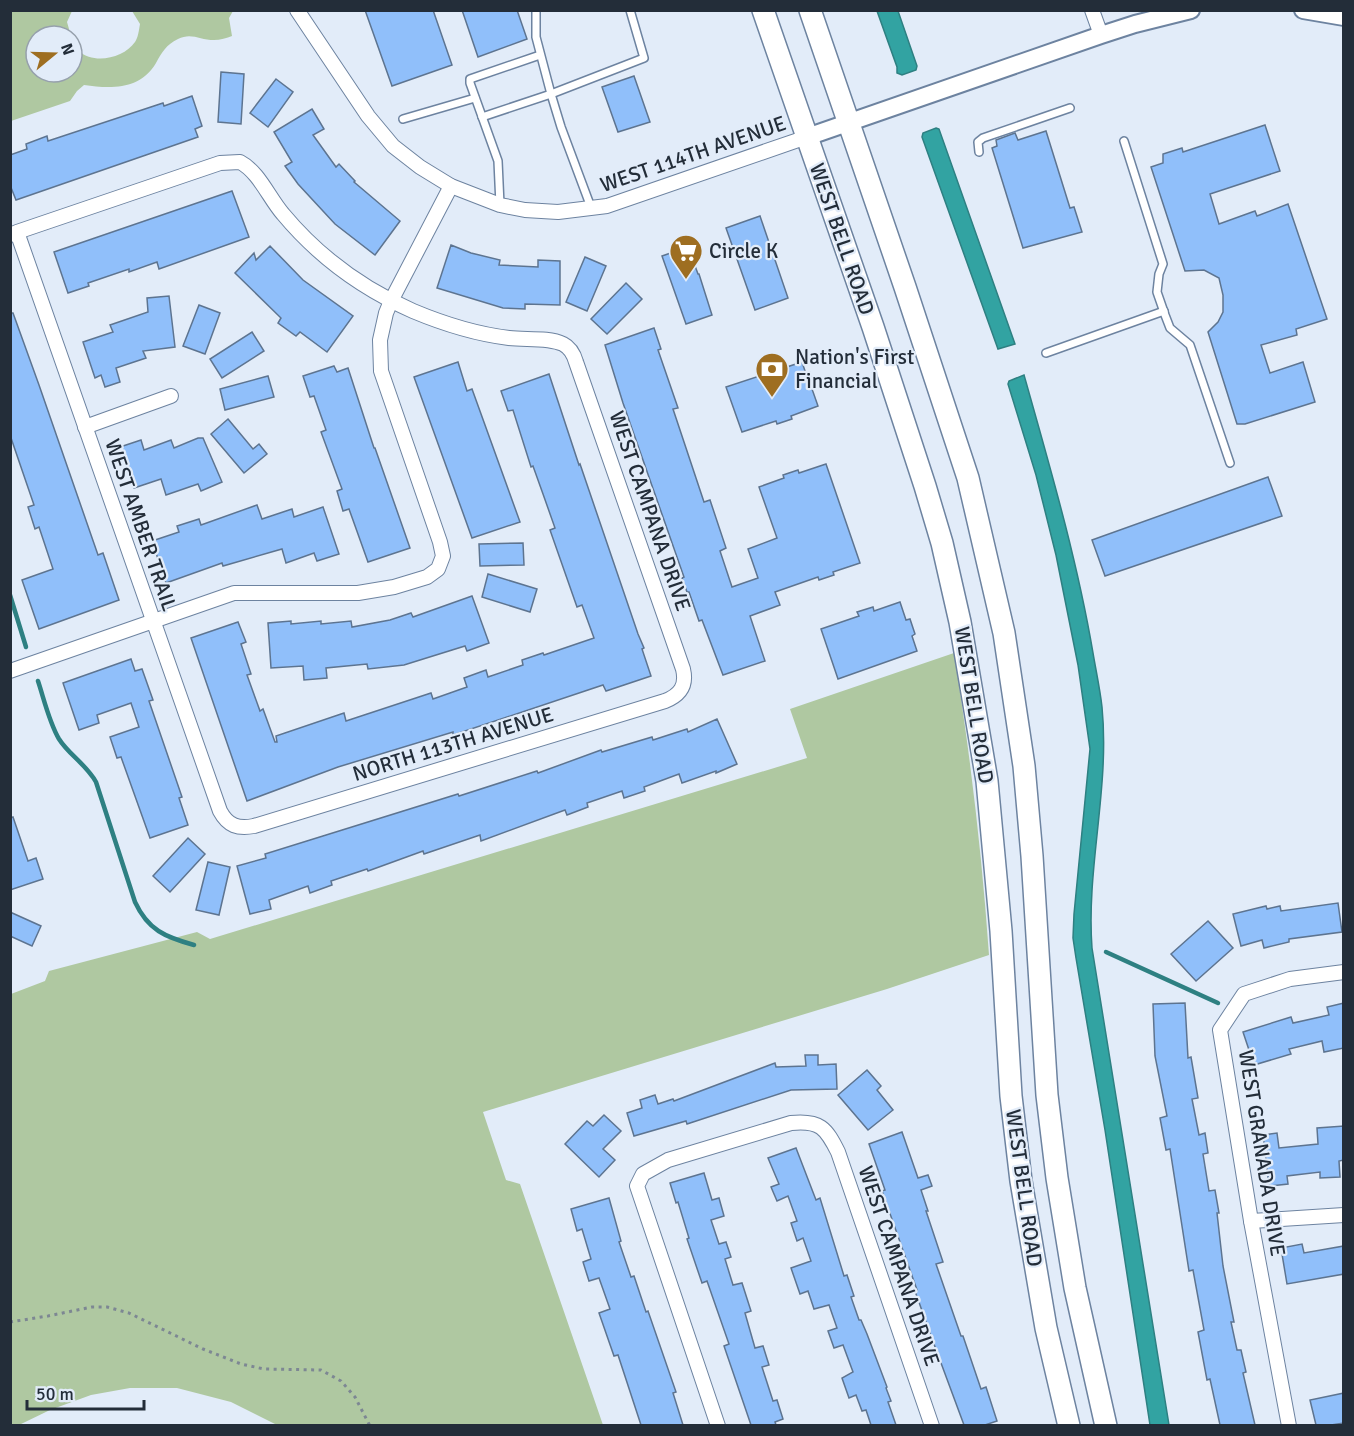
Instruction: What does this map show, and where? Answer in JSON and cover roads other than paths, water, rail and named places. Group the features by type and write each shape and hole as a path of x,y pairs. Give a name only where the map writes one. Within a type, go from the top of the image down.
{"main road":[{"name":"WEST BELL ROAD","path":"763,10 873,327 933,510 960,622 987,781 1011,1096 1021,1181 1046,1328 1069,1425"},
{"name":"WEST BELL ROAD","path":"810,10 968,478 1004,633 1024,766 1033,867 1047,1095 1075,1288 1106,1425"}],"street":[{"name":"WEST 114TH AVENUE","path":"297,10 368,116 393,146 420,167 451,186 500,205 541,212 591,210 624,202 807,137"},
{"path":"1092,10 1101,35"},
{"path":"807,137 1101,35 1191,10"},
{"path":"1304,10 1344,17"},
{"path":"14,234 220,163 240,162 250,169 282,213 312,245 360,283 391,301"},
{"path":"17,668 234,593 382,590 428,577 438,569 443,556 440,542 381,371 380,340 384,319 391,301 451,186"},
{"name":"WEST AMBER TRAIL","path":"14,234 85,427 220,811 227,822 233,826"},
{"name":"WEST CAMPANA DRIVE","path":"391,301 468,330 510,338 557,342 568,347 576,362 683,669 685,684 682,690"},
{"path":"85,427 171,396"},
{"name":"NORTH 113TH AVENUE","path":"233,826 247,827 300,812 665,701 682,690"},
{"name":"WEST GRANADA DRIVE","path":"1289,1425 1251,1221 1220,1030 1244,994 1290,979 1344,972"},
{"name":"WEST CAMPANA DRIVE","path":"718,1425 637,1185 643,1174 668,1160 791,1123 807,1121 818,1125 829,1134 838,1152 932,1425"},
{"path":"1251,1221 1344,1215"}],"lane":[{"path":"536,10 536,37 540,55 561,127 591,210"},
{"path":"482,117 551,94 644,58 630,10"},
{"path":"500,205 498,161 470,79 540,55"},
{"path":"403,119 475,98"},
{"path":"979,152 978,142 983,138 1070,108"},
{"path":"1124,141 1163,264 1159,274 1157,292 1170,328 1190,345 1230,463"},
{"path":"1046,353 1164,312"}],"waterway":[{"path":"10,595 26,647"},
{"path":"38,681 59,739 96,782 140,912 158,931 194,945"},
{"path":"1106,952 1218,1003"}],"place":[{"name":"Circle K","path":"686,280"},
{"name":"Nation's First Financial","path":"772,398"}]}
